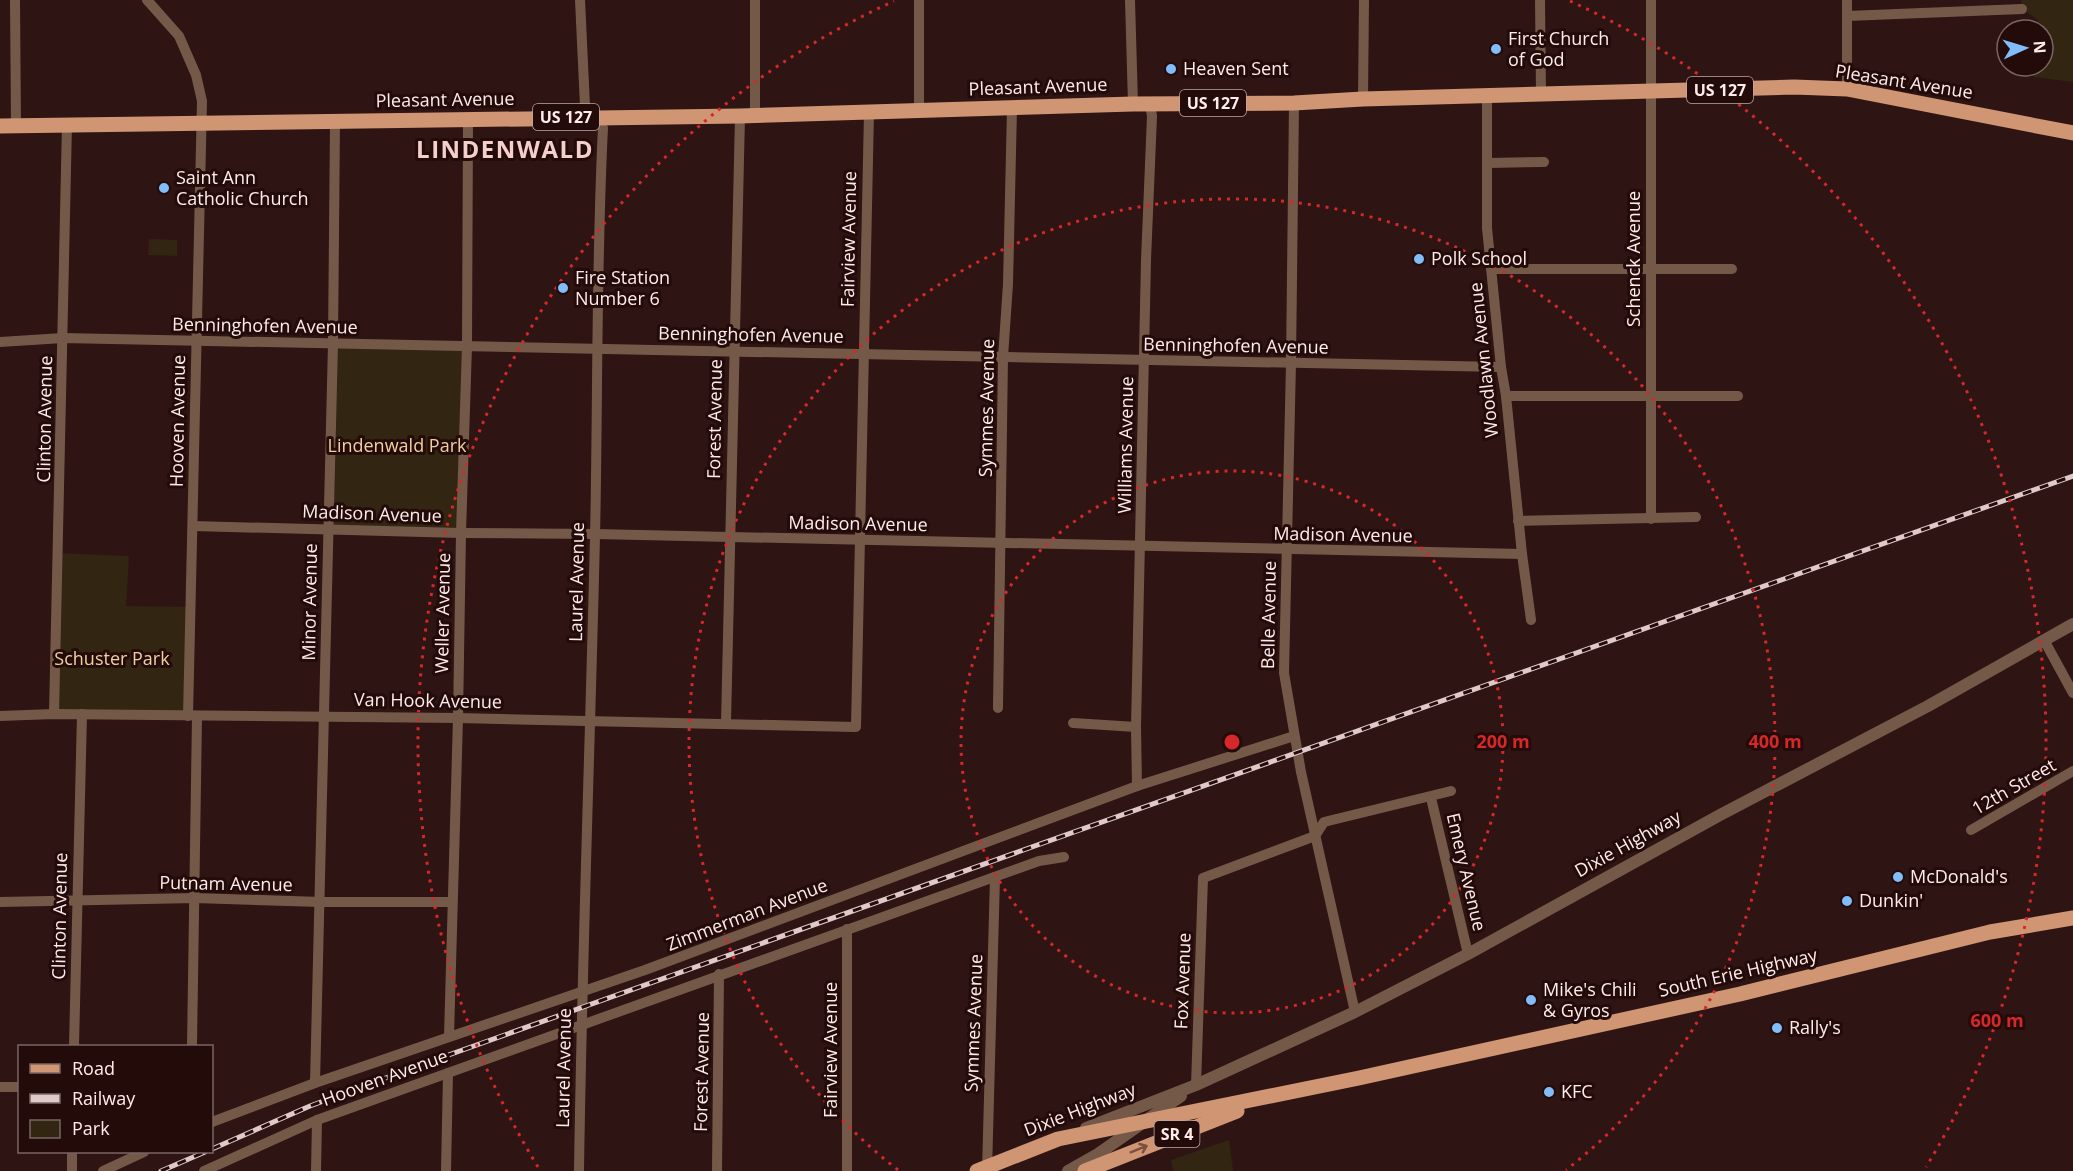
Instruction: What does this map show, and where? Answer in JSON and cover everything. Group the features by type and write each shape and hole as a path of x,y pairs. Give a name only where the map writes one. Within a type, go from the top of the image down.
{"main road":[{"name":"Pleasant Avenue","path":"0,126 747,116 1132,104 1294,103 1794,87 1847,89 2073,133"},
{"name":"South Erie Highway","path":"1058,1139 1270,1097 1740,994 1990,932 2073,918"},
{"name":"South Erie Highway","path":"1084,1171 1270,1097"},
{"name":"Dixie Highway","path":"984,1170 1058,1139"}],"street":[{"path":"15,0 16,126"},
{"name":"Hooven Avenue","path":"147,0 179,36 196,75 202,101 193,526 192,716 195,898 192,1045"},
{"name":"Laurel Avenue","path":"579,1171 595,534 599,206 603,128 585,106 580,0"},
{"name":"Forest Avenue","path":"726,723 733,351 755,0"},
{"path":"919,0 919,110"},
{"path":"1130,0 1132,104"},
{"path":"1364,0 1364,99"},
{"path":"1540,0 1541,94"},
{"name":"Schenck Avenue","path":"1651,0 1651,519"},
{"path":"1847,0 1847,89"},
{"path":"1847,16 2022,9"},
{"name":"Woodlawn Avenue","path":"1488,95 1487,228 1518,521 1531,620"},
{"name":"Belle Avenue","path":"1294,103 1284,673 1294,736 1355,1012"},
{"name":"Williams Avenue","path":"1137,786 1136,726 1146,260 1152,116 1150,105"},
{"name":"Symmes Avenue","path":"998,708 1003,357 1008,284 1012,108"},
{"name":"Fairview Avenue","path":"856,727 869,112"},
{"name":"Weller Avenue","path":"449,1036 467,346 468,119"},
{"name":"Minor Avenue","path":"315,1083 333,343 335,121"},
{"name":"Clinton Avenue","path":"54,714 67,124"},
{"path":"1487,163 1544,162"},
{"path":"1491,269 1732,269"},
{"name":"Benninghofen Avenue","path":"0,342 63,338 1501,367"},
{"path":"1506,396 1738,396"},
{"path":"1518,521 1696,517"},
{"name":"Madison Avenue","path":"193,526 1522,554"},
{"name":"Dixie Highway","path":"1058,1139 1196,1085 1355,1012 1468,954 1720,815 1928,706 2073,624"},
{"path":"2044,640 2073,693"},
{"name":"Clinton Avenue","path":"74,1045 82,714"},
{"name":"Van Hook Avenue","path":"0,716 82,714 458,718 856,727"},
{"path":"1073,723 1136,726"},
{"name":"Zimmerman Avenue","path":"213,1122 449,1036 582,994 1137,786 1294,736"},
{"name":"12th Street","path":"1971,830 2073,771"},
{"path":"1315,836 1324,822 1431,798 1451,791"},
{"name":"Emery Avenue","path":"1431,798 1468,954"},
{"name":"Fox Avenue","path":"1196,1085 1203,878 1315,836"},
{"path":"581,1025 1039,861 1064,857"},
{"name":"Symmes Avenue","path":"984,1170 995,877"},
{"name":"Putnam Avenue","path":"0,902 195,898 321,902 452,902"},
{"name":"Fairview Avenue","path":"847,929 847,1171"},
{"name":"Forest Avenue","path":"717,1171 719,974"},
{"name":"Hooven Avenue","path":"204,1171 317,1120 581,1025"},
{"path":"446,1171 448,1073"},
{"name":"Dixie Highway","path":"1068,1171 1146,1121 1196,1085"},
{"path":"0,1087 18,1087"},
{"path":"316,1171 317,1120"},
{"path":"72,1153 72,1171"},
{"path":"103,1171 142,1153"}],"green space":[{"path":"2021,0 2073,0 2073,82 2042,78 2055,78 2055,18 2035,18 2022,9"},
{"path":"149,239 177,240 177,256 148,255"},
{"name":"Lindenwald Park","path":"333,343 467,346 461,533 328,530"},
{"name":"Schuster Park","path":"58,553 129,556 126,606 191,607 188,716 54,714"},
{"path":"1229,1140 1233,1171 1173,1171 1171,1160"}],"railway":[{"path":"213,1149 310,1106 426,1063 2073,476"},
{"path":"161,1171 203,1153"}],"place":[{"name":"First Church of God","path":"1496,49"},
{"name":"Heaven Sent","path":"1171,69"},
{"name":"Saint Ann Catholic Church","path":"164,188"},
{"name":"Polk School","path":"1419,259"},
{"name":"Fire Station Number 6","path":"563,288"},
{"name":"McDonald's","path":"1898,877"},
{"name":"Dunkin'","path":"1847,901"},
{"name":"Mike's Chili & Gyros","path":"1531,1000"},
{"name":"Rally's","path":"1777,1028"},
{"name":"KFC","path":"1549,1092"}],"district":[{"name":"LINDENWALD","path":"505,150"}]}
